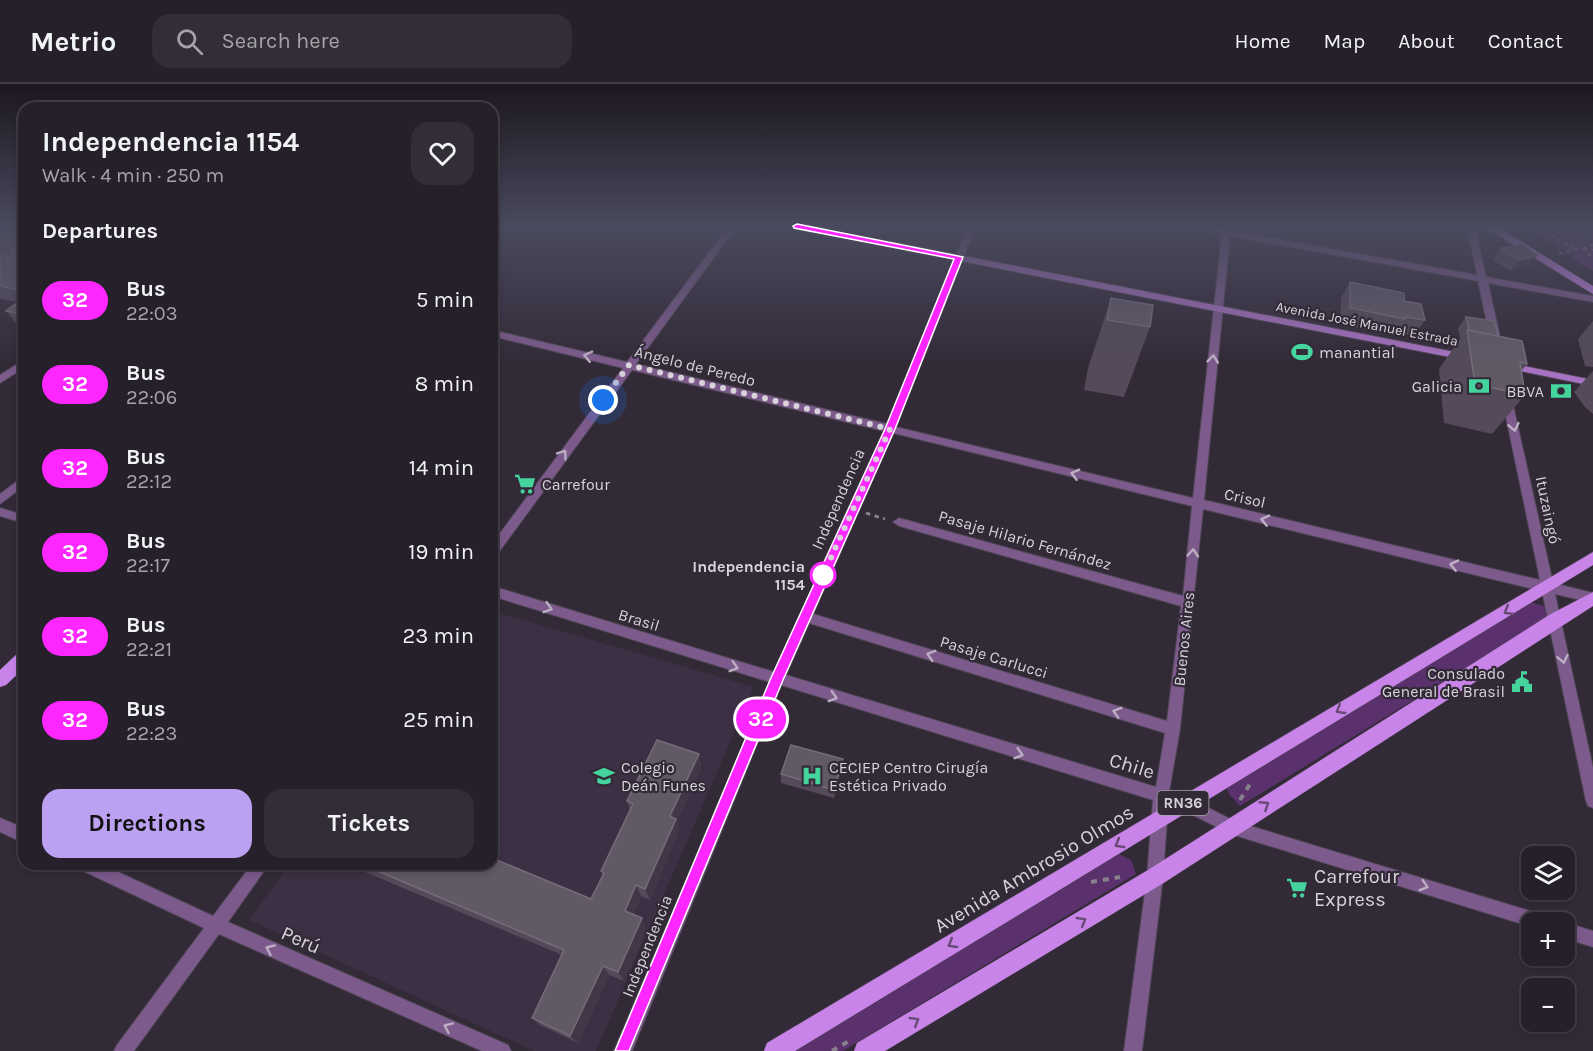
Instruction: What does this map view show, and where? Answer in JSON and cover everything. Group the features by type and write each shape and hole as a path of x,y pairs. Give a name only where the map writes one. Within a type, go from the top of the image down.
{"main road":[{"name":"Avenida José Manuel Estrada","path":"1031,271 1477,360"},
{"path":"1560,271 1593,291"},
{"path":"1503,376 1593,383"},
{"name":"Avenida Ambrosio Olmos","path":"775,1051 1593,558"},
{"name":"RN36","path":"865,1051 1155,877 1555,620 1593,598"},
{"path":"0,680 18,664"}],"street":[{"path":"498,545 699,271"},
{"name":"Independencia","path":"623,1051 777,680 890,429 953,271"},
{"name":"Buenos Aires","path":"1133,1051 1155,877 1161,796 1173,729 1188,603 1222,271"},
{"path":"1443,271 1593,299"},
{"name":"Ituzaingó","path":"1481,271 1593,801"},
{"name":"Ángelo de Peredo","path":"498,334 890,429"},
{"path":"0,380 18,367"},
{"name":"Crisol","path":"890,429 1593,598"},
{"path":"0,500 18,485"},
{"path":"0,512 18,517"},
{"name":"Pasaje Hilario Fernández","path":"899,522 1188,603"},
{"name":"Brasil","path":"498,593 777,680"},
{"name":"Pasaje Carlucci","path":"805,617 1173,729"},
{"name":"Chile","path":"777,680 1184,803 1232,827 1521,916"},
{"path":"0,825 18,833"},
{"name":"Perú","path":"97,870 502,1051"},
{"path":"123,1051 257,870"},
{"path":"1575,933 1593,939"}],"path":[{"path":"852,510 899,522"}],"shaded area":[{"path":"1530,602 1544,606 1551,616 1240,806 1229,794 1226,787"},
{"name":"Colegio Deán Funes","path":"498,613 754,687 596,1051 534,1051 249,920 286,870 498,870"},
{"path":"1117,853 1131,860 1136,874 843,1051 789,1051"}],"building":[{"path":"0,271 18,271 18,290 0,286"},
{"path":"1350,282 1404,293 1404,301 1421,304 1425,320 1405,317 1405,319 1350,308"},
{"path":"1111,298 1153,305 1150,327 1107,320"},
{"path":"18,302 18,314 6,311"},
{"path":"1466,317 1494,321 1498,336 1469,330"},
{"path":"1467,330 1522,341 1527,364 1520,362 1525,395 1475,384"},
{"path":"657,740 699,754 670,816 676,819 645,889 636,885 625,911 642,918 618,972 603,966 570,1036 532,1018 564,950 375,870 498,870 498,860 591,899 604,873 601,871 633,804 627,801"},
{"name":"CECIEP Centro Cirugía Estética Privado","path":"791,745 843,759 834,790 781,774"}],"bus line":[{"name":"32","path":"623,1051 777,680 890,429 953,271"}],"place":[{"name":"manantial","path":"1302,352"},
{"name":"Galicia","path":"1479,386"},
{"name":"BBVA","path":"1561,391"},
{"name":"Carrefour","path":"525,484"},
{"name":"Independencia 1154","path":"823,575"},
{"name":"Consulado General de Brasil","path":"1522,682"},
{"name":"Colegio Deán Funes","path":"604,776"},
{"name":"CECIEP Centro Cirugía Estética Privado","path":"812,776"},
{"name":"Carrefour Express","path":"1297,888"}],"route":[{"path":"603,400 629,365 890,429 823,575"}]}
